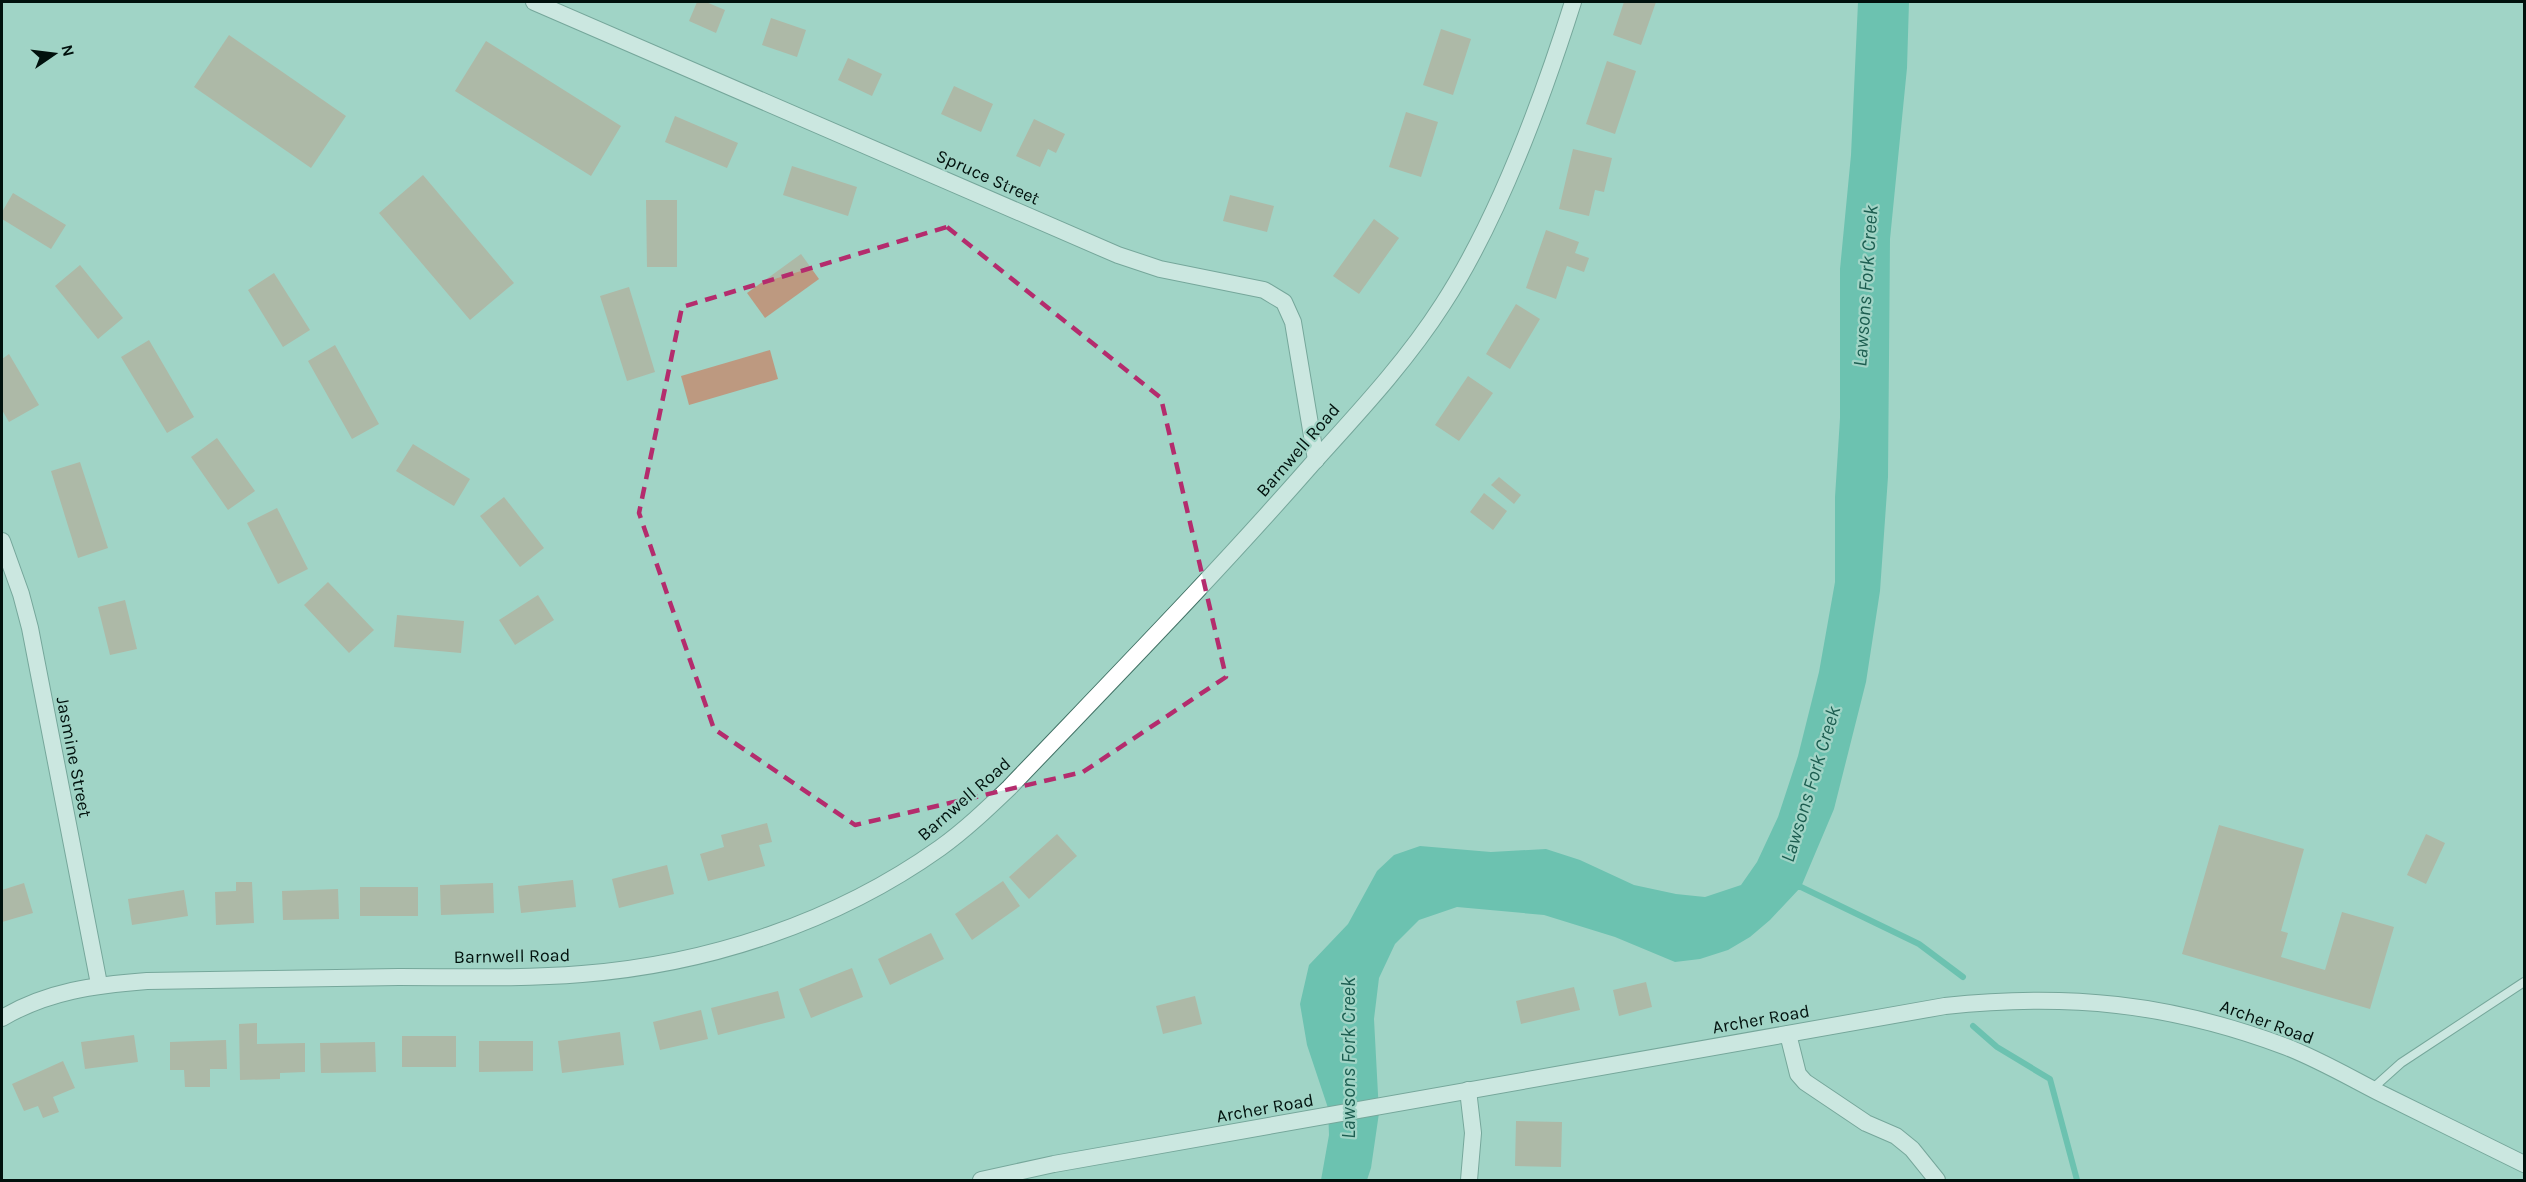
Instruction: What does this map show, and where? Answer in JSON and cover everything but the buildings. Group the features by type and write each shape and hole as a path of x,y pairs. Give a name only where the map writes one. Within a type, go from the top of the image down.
{"street":[{"name":"Spruce Street","path":"534,2 1118,255 1160,269 1248,286 1275,294 1284,302 1293,322 1316,460"},
{"name":"Barnwell Road","path":"2,1018 44,997 99,984 147,981 515,977 581,974 634,968 698,956 789,928 839,907 886,882 940,847 1010,788 1254,530 1416,344 1468,262 1527,131 1573,2"},
{"name":"Jasmine Street","path":"2,541 6,561 30,628 99,984"},
{"name":"Archer Road","path":"981,1180 1054,1164 1956,1005 2028,1000 2097,1002 2145,1007 2241,1030 2287,1047 2524,1164"},
{"path":"1788,1034 1798,1074 1805,1082 1866,1123 1896,1136 1912,1149 1937,1180"},
{"path":"1468,1090 1473,1133 1469,1180"}],"lane":[{"path":"2372,1089 2401,1063 2524,981"}],"highlighted area":[{"path":"947,227 1161,398 1226,677 1083,772 855,825 714,729 639,513 682,307"}],"water":[{"name":"Lawsons Fork Creek","path":"1858,2 1909,2 1907,68 1890,239 1888,477 1880,591 1866,682 1834,809 1801,887 1770,920 1750,937 1728,950 1700,959 1675,962 1615,937 1544,915 1457,907 1419,920 1395,944 1379,978 1374,1019 1379,1113 1371,1168 1367,1180 1321,1180 1329,1135 1328,1108 1307,1045 1300,1004 1309,965 1348,924 1377,871 1394,855 1420,846 1491,852 1546,849 1580,860 1634,885 1676,894 1705,897 1741,885 1757,862 1778,817 1798,756 1819,672 1835,582 1835,497 1840,418 1840,269 1851,155"}],"waterway":[{"path":"1792,887 1801,887 1919,944 1963,977"},
{"path":"1973,1026 1997,1047 2050,1079 2077,1180"}]}
